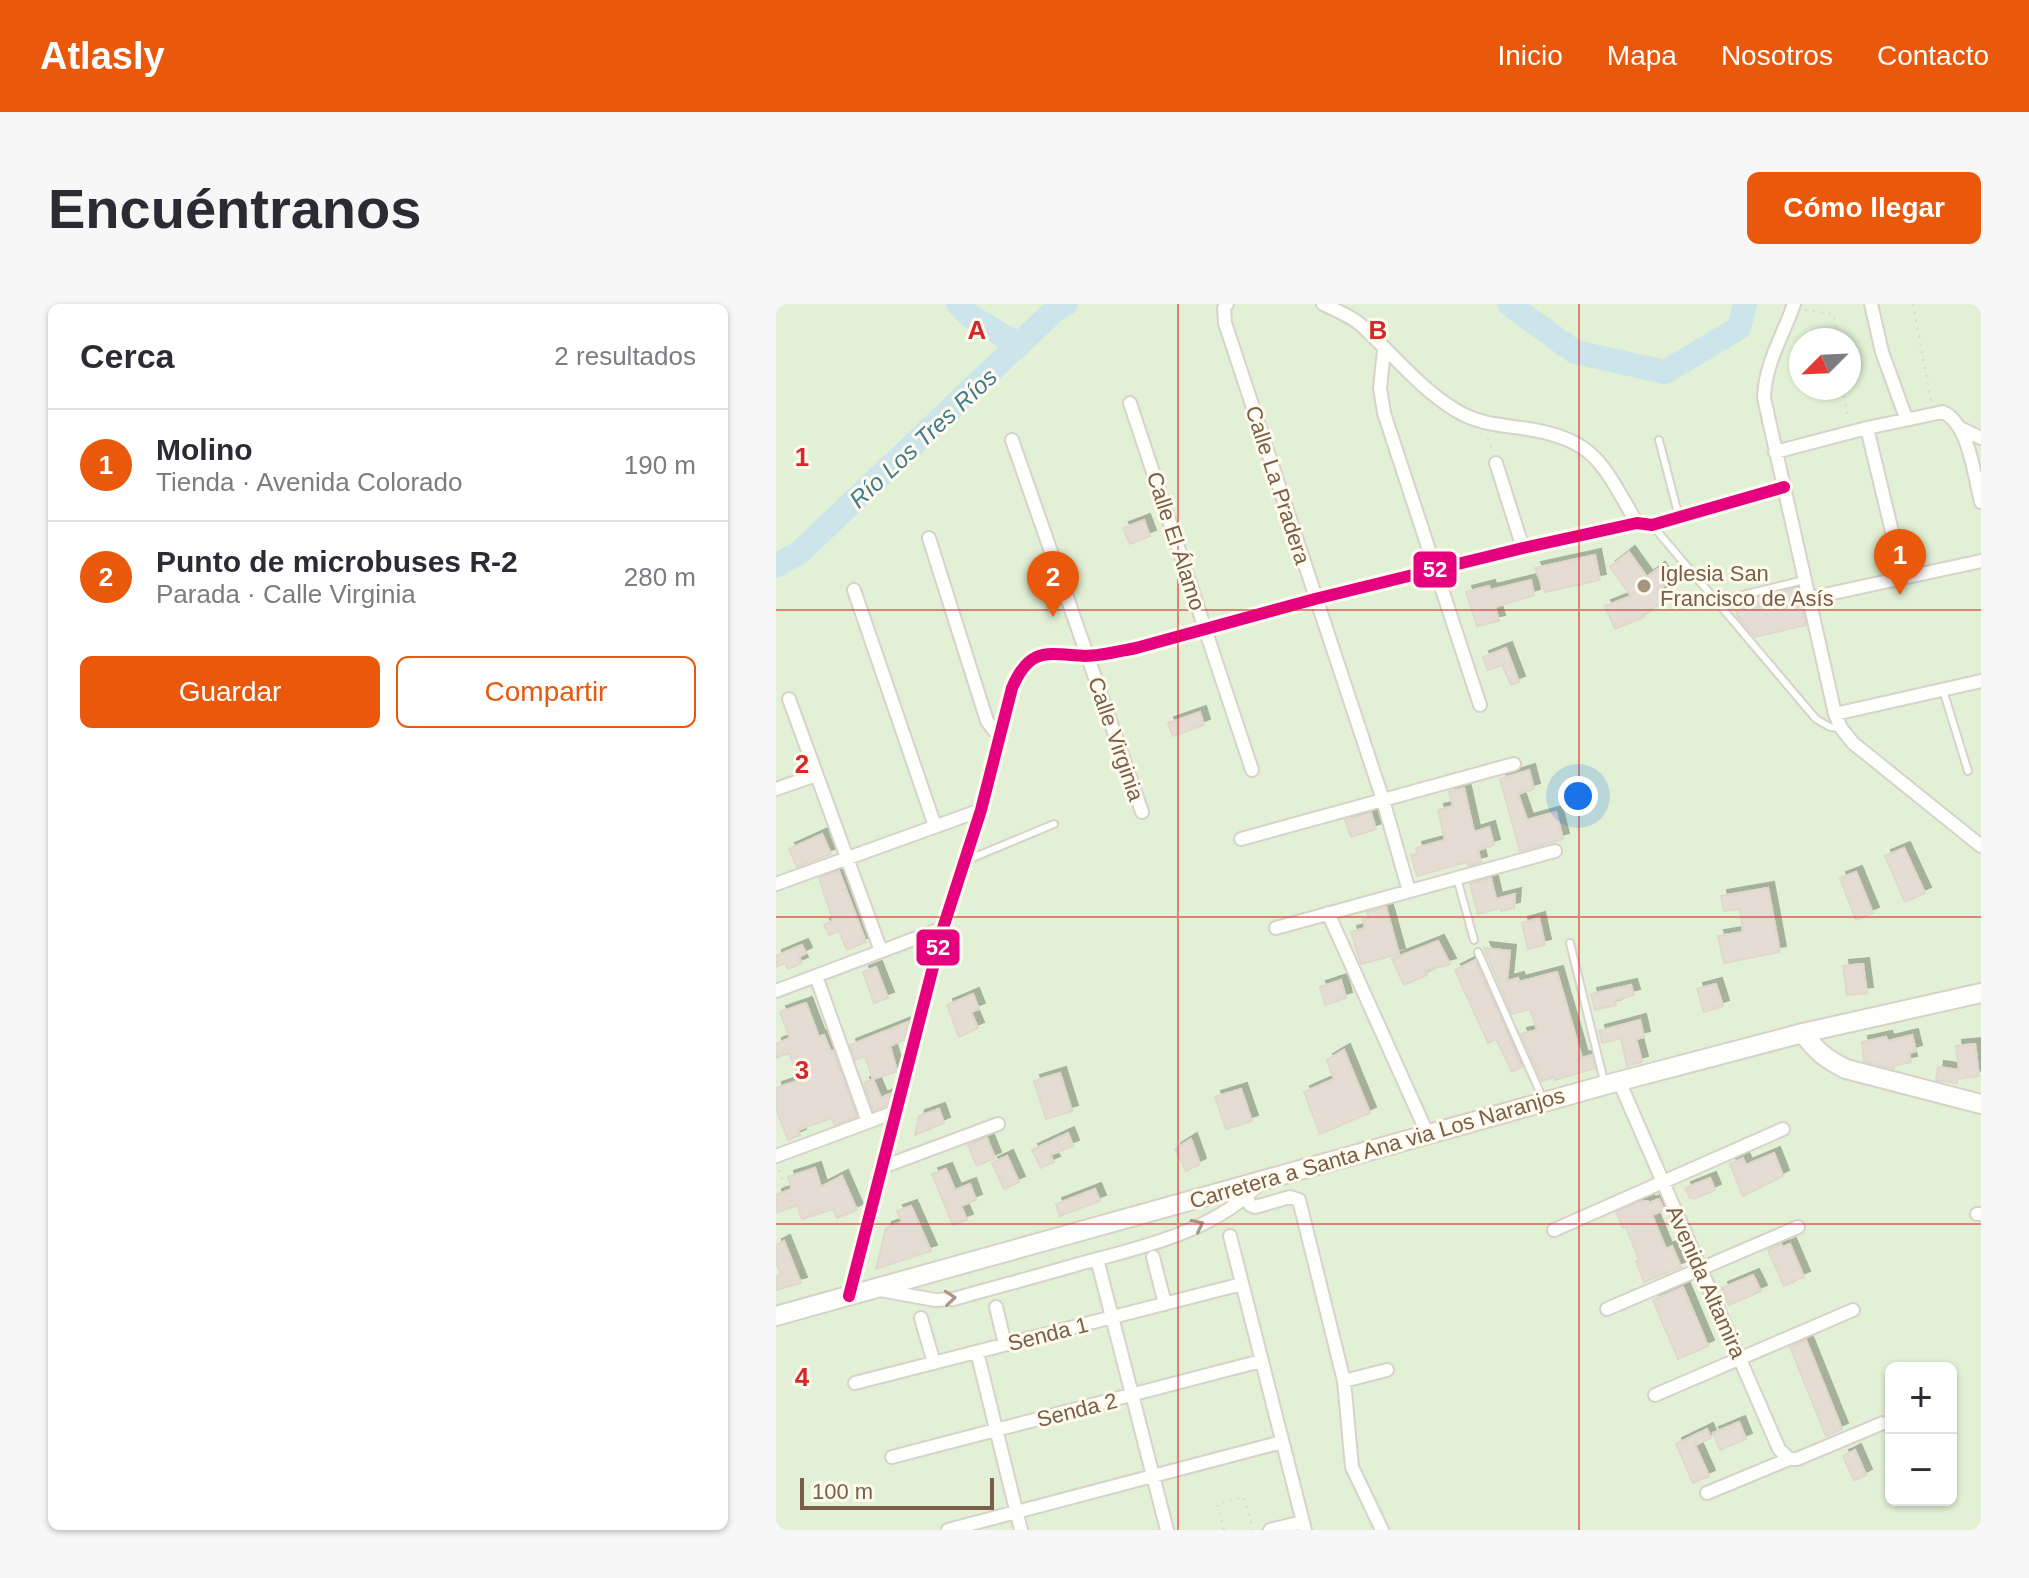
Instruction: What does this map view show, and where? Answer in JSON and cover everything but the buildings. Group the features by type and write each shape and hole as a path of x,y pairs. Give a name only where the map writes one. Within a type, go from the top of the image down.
{"main road":[{"name":"Carretera a Santa Ana via Los Naranjos","path":"776,1316 1612,1083 1803,1033 1981,993"},
{"path":"1803,1033 1827,1059 1846,1069 1981,1104"}],"street":[{"path":"1323,304 1359,323 1384,350 1454,409 1483,422 1561,435 1585,448 1604,467 1637,523"},
{"path":"1871,304 1882,352 1906,418"},
{"name":"Calle La Pradera","path":"1226,306 1225,323 1383,800 1409,891"},
{"path":"1793,308 1770,361 1764,380 1764,398 1835,714 1853,743 1981,846"},
{"path":"1384,350 1380,388 1384,413 1480,705"},
{"name":"Calle El Álamo","path":"1130,403 1252,770"},
{"path":"1775,452 1906,418 1943,412 1954,417 1962,429 1981,502"},
{"path":"1867,428 1903,577"},
{"path":"1962,429 1981,438"},
{"name":"Calle Virginia","path":"1012,440 1142,812"},
{"path":"1496,463 1523,548"},
{"path":"849,1296 943,928 981,810 1012,688 1028,660 1060,652 1087,656 1136,648 1315,599 1523,548 1637,523 1652,525 1784,487"},
{"path":"929,538 987,721 999,737"},
{"path":"1810,598 1981,561"},
{"path":"854,590 935,826"},
{"path":"1835,714 1981,681"},
{"path":"789,699 881,951"},
{"path":"1241,839 1514,764"},
{"path":"776,789 816,775"},
{"path":"776,884 981,810"},
{"path":"1276,928 1555,851"},
{"path":"1328,913 1428,1135"},
{"path":"776,991 943,928"},
{"path":"816,976 868,1122"},
{"name":"Avenida Altamira","path":"1612,1083 1628,1103 1779,1449 1789,1459"},
{"path":"776,1159 895,1112"},
{"path":"880,1168 998,1124"},
{"path":"1554,1230 1783,1129"},
{"path":"873,1289 935,1300 954,1299 1172,1238 1247,1198 1264,1180"},
{"path":"1247,1198 1250,1205 1255,1207 1290,1197 1299,1200 1344,1381 1352,1467 1382,1530"},
{"path":"1607,1309 1798,1227"},
{"path":"1230,1236 1303,1526 1270,1530"},
{"path":"1153,1257 1165,1304"},
{"path":"1097,1259 1167,1530"},
{"name":"Senda 1","path":"855,1383 1242,1284"},
{"path":"996,1307 1005,1344"},
{"path":"1655,1395 1853,1310"},
{"path":"921,1318 934,1363"},
{"path":"977,1352 1021,1530"},
{"name":"Senda 2","path":"892,1457 1261,1361"},
{"path":"1344,1381 1387,1370"},
{"path":"1707,1493 1883,1423"},
{"path":"948,1530 1282,1442"}],"lane":[{"path":"1659,440 1679,517"},
{"path":"1652,525 1816,719 1830,727 1841,728"},
{"path":"1718,601 1807,579"},
{"path":"1943,689 1968,771"},
{"path":"964,862 1054,824"},
{"path":"1457,878 1474,940"},
{"path":"1570,943 1612,1083"},
{"path":"1478,952 1545,1102"}],"path":[{"path":"1913,304 1933,412"},
{"path":"1793,308 1833,314 1836,328"},
{"path":"1845,400 1850,432"},
{"path":"1483,422 1496,463"},
{"path":"776,1159 792,1208"},
{"path":"1224,1530 1217,1504 1244,1497 1253,1530"}],"green space":[{"path":"776,304 1981,304 1981,1530 776,1530"}],"waterway":[{"path":"958,304 970,316 1019,345"},
{"name":"Río Los Tres Ríos","path":"776,566 800,552 1054,311 1066,304"},
{"path":"1509,304 1575,352 1665,372 1739,328 1745,304"}],"transit line":[{"name":"52","path":"849,1296 943,928 981,810 1012,688 1026,665 1033,659 1050,654 1091,656 1136,648 1315,599 1523,548 1637,523 1652,525 1784,487"}],"place":[{"name":"Iglesia San Francisco de Asís","path":"1644,586"},
{"name":"Molino","path":"1900,595"},
{"name":"Punto de microbuses R-2","path":"1053,617"}]}
